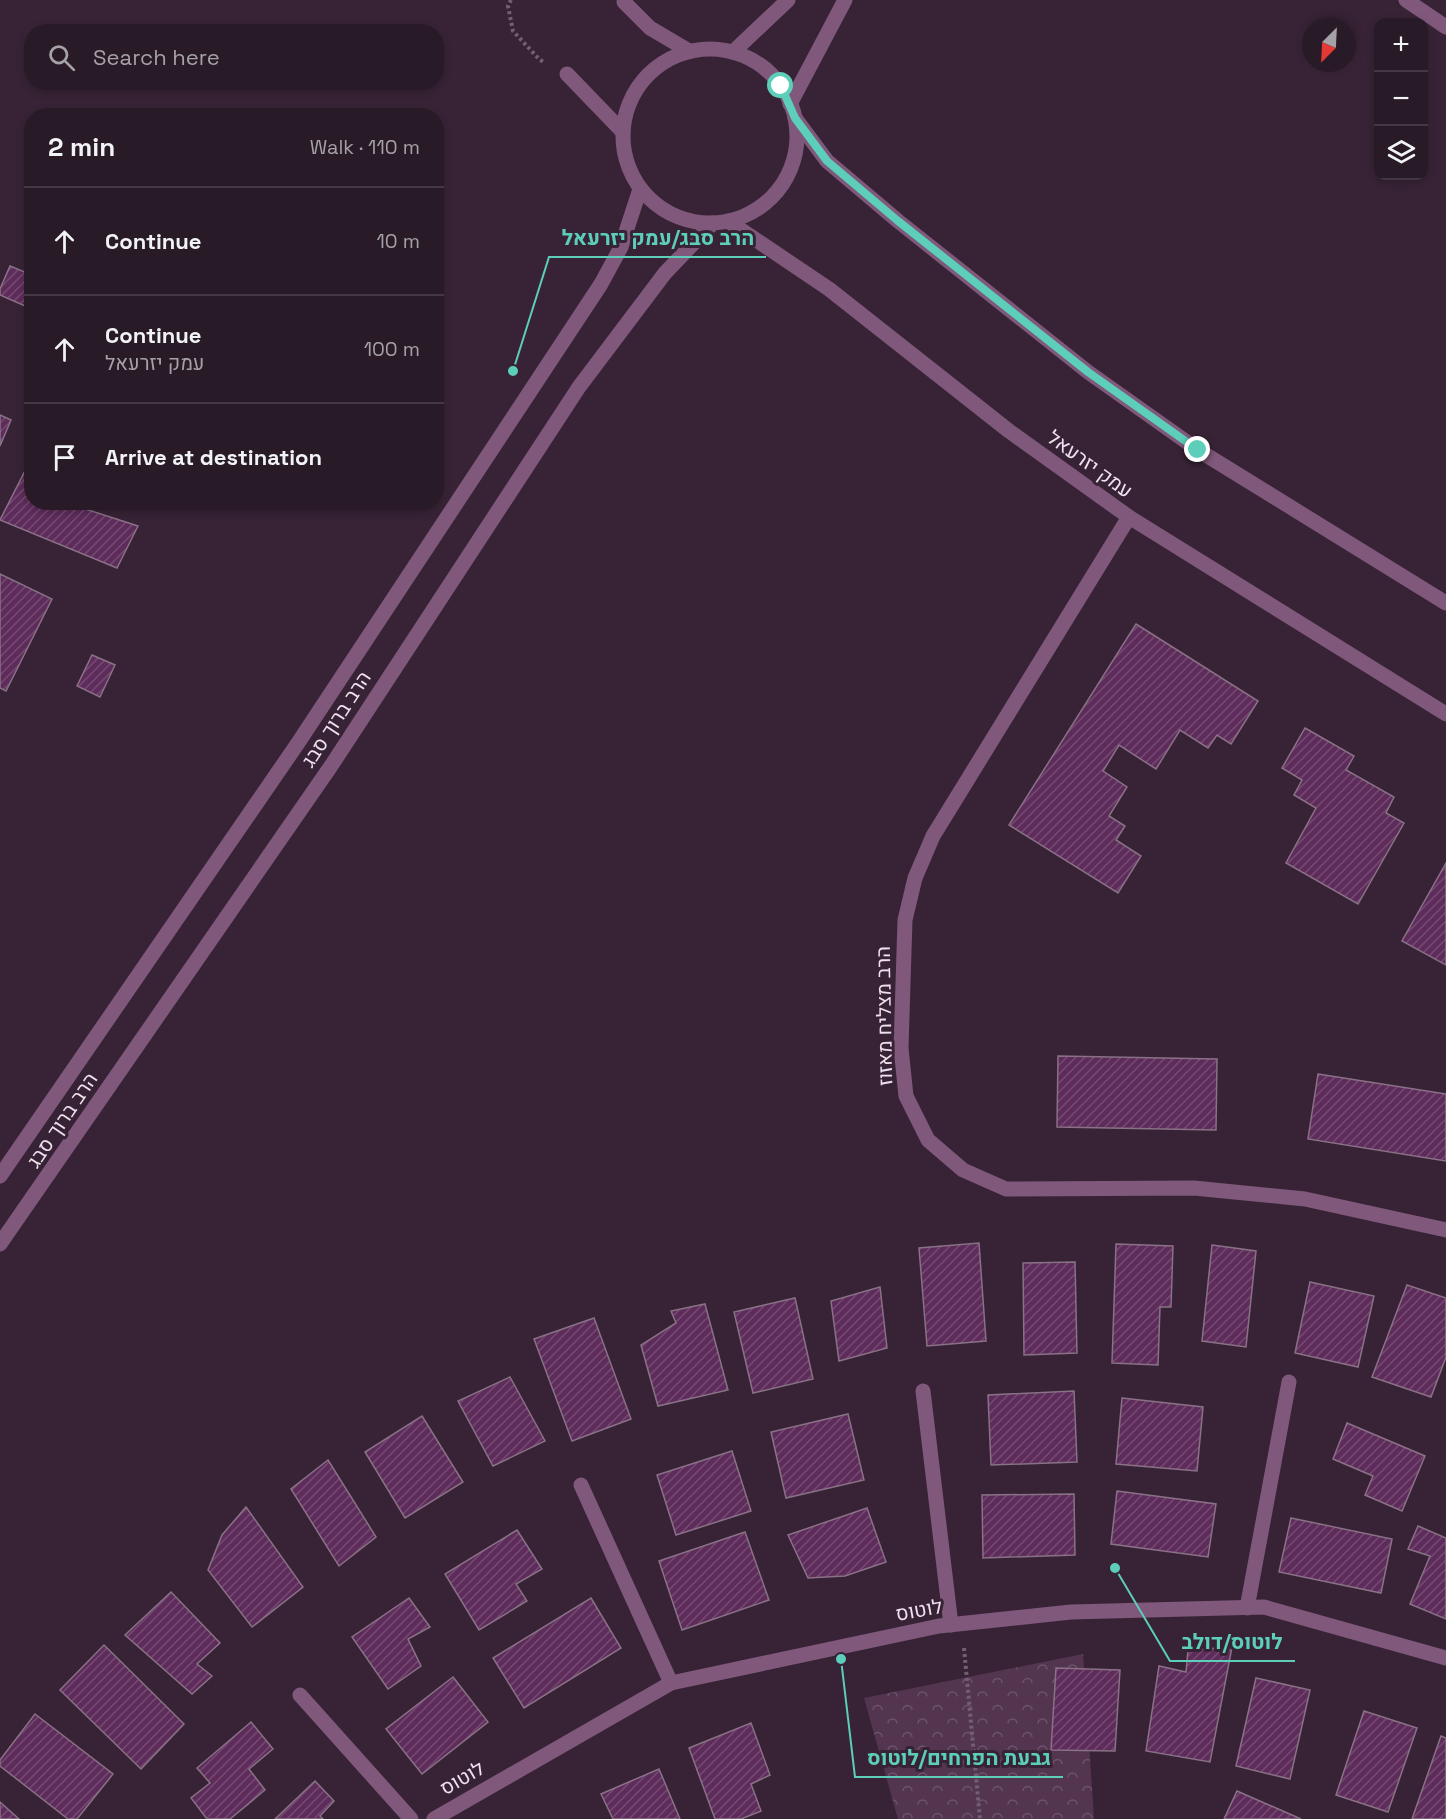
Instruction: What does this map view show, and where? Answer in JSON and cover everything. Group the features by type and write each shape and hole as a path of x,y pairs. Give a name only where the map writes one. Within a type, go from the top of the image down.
{"street":[{"path":"733,52 788,0"},
{"path":"845,0 793,111 795,152 783,184 765,204 741,217 721,222 692,221 672,215 640,189 630,171 624,152 623,132 626,110 636,89 659,66 689,51 711,49 733,52 768,71 781,86 793,111 836,168 898,221 1088,372 1198,450 1446,603"},
{"path":"1406,0 1446,27"},
{"path":"624,2 650,28 689,51"},
{"path":"567,74 623,132"},
{"name":"הרב ברוך סבג","path":"0,1176 304,734 601,284 621,247 640,189"},
{"name":"עמק יזרעאל","path":"721,222 829,289 1009,431 1129,517 1446,714"},
{"name":"הרב ברוך סבג","path":"0,1244 331,766 579,387 665,273 721,222"},
{"name":"הרב מצליח מאזוז","path":"1129,517 933,836 915,878 904,920 902,1048 906,1096 927,1140 963,1170 1006,1189 1194,1188 1305,1199 1420,1222 1446,1230"},
{"path":"1247,1608 1289,1382"},
{"path":"923,1390 957,1624"},
{"path":"581,1485 671,1683"},
{"name":"לוטוס","path":"434,1819 671,1683 957,1624 1071,1612 1264,1607 1446,1658"},
{"path":"300,1695 411,1819"}],"path":[{"path":"511,0 508,6 513,31 539,59 567,74"},
{"path":"957,1624 980,1819"}],"green space":[{"path":"1083,1654 1094,1819 898,1819 864,1698"}],"building":[{"path":"10,266 24,272 24,306 0,295 0,289"},
{"path":"0,415 11,420 0,446"},
{"path":"24,473 24,510 88,510 138,526 117,568 0,520"},
{"path":"0,574 52,599 6,691 0,688"},
{"path":"1136,624 1258,701 1231,744 1217,735 1208,748 1180,730 1156,769 1119,745 1103,771 1127,787 1109,816 1125,826 1116,840 1141,856 1118,893 1009,825"},
{"path":"92,655 115,665 100,697 77,686"},
{"path":"1305,728 1354,756 1346,770 1394,797 1386,813 1404,823 1358,904 1286,863 1316,808 1294,795 1302,780 1282,768"},
{"path":"1446,863 1446,965 1402,941"},
{"path":"1058,1056 1217,1059 1216,1130 1057,1127"},
{"path":"1318,1074 1446,1094 1446,1161 1308,1139"},
{"path":"979,1243 986,1341 927,1346 919,1248"},
{"path":"1116,1244 1173,1246 1171,1307 1160,1307 1158,1365 1112,1363"},
{"path":"1212,1245 1256,1251 1246,1347 1202,1341"},
{"path":"1075,1262 1077,1353 1024,1355 1023,1263"},
{"path":"1310,1282 1374,1296 1358,1367 1295,1353"},
{"path":"1407,1285 1446,1298 1446,1357 1431,1397 1372,1377"},
{"path":"880,1287 887,1348 839,1361 831,1301"},
{"path":"795,1298 813,1379 753,1393 734,1312"},
{"path":"705,1304 728,1390 658,1406 641,1345 676,1323 671,1311"},
{"path":"594,1318 631,1419 572,1441 534,1339"},
{"path":"510,1377 545,1441 493,1466 458,1401"},
{"path":"1074,1391 1077,1462 991,1465 988,1395"},
{"path":"1122,1398 1203,1407 1197,1471 1116,1464"},
{"path":"848,1414 864,1480 786,1498 771,1432"},
{"path":"422,1416 463,1482 405,1518 365,1452"},
{"path":"1347,1423 1425,1456 1402,1511 1365,1495 1373,1476 1333,1459"},
{"path":"732,1451 751,1511 676,1535 657,1475"},
{"path":"328,1460 376,1537 339,1566 291,1489"},
{"path":"1117,1491 1216,1504 1208,1557 1111,1544"},
{"path":"1074,1494 1075,1555 983,1558 982,1495"},
{"path":"246,1507 303,1587 252,1627 208,1570 222,1535"},
{"path":"867,1508 886,1562 845,1576 808,1578 788,1535"},
{"path":"1291,1518 1392,1539 1381,1593 1279,1572"},
{"path":"1418,1526 1446,1538 1446,1619 1410,1604 1430,1556 1408,1549"},
{"path":"517,1530 542,1569 516,1584 527,1601 479,1630 445,1574"},
{"path":"745,1532 769,1600 682,1630 659,1561"},
{"path":"171,1592 220,1643 197,1664 212,1676 192,1694 125,1635"},
{"path":"409,1598 430,1627 408,1639 421,1666 388,1689 352,1637"},
{"path":"591,1598 621,1648 524,1708 493,1658"},
{"path":"104,1645 184,1724 141,1769 60,1690"},
{"path":"1232,1647 1210,1762 1146,1751 1159,1666 1186,1672 1188,1650"},
{"path":"1056,1668 1120,1670 1115,1751 1051,1750"},
{"path":"453,1677 488,1722 422,1774 386,1729"},
{"path":"1256,1678 1310,1690 1290,1779 1236,1766"},
{"path":"1364,1711 1417,1728 1388,1812 1336,1795"},
{"path":"35,1714 113,1774 77,1819 68,1819 0,1766 0,1760"},
{"path":"251,1722 273,1749 249,1769 265,1790 230,1819 207,1819 191,1798 210,1783 197,1768"},
{"path":"751,1723 770,1775 751,1784 761,1811 741,1819 715,1819 689,1748"},
{"path":"1441,1736 1446,1738 1446,1819 1412,1819"},
{"path":"659,1769 680,1819 613,1819 601,1794"},
{"path":"315,1781 334,1801 320,1816 323,1819 275,1819"},
{"path":"1237,1791 1301,1819 1224,1819"},
{"path":"0,1802 19,1819 0,1819"}],"place":[{"name":"הרב סבג/עמק יזרעאל","path":"513,371"},
{"name":"לוטוס/דולב","path":"1115,1568"},
{"name":"גבעת הפרחים/לוטוס","path":"841,1659"}],"route":[{"path":"781,86 795,118 827,161 898,221 1088,372 1198,450"}]}
